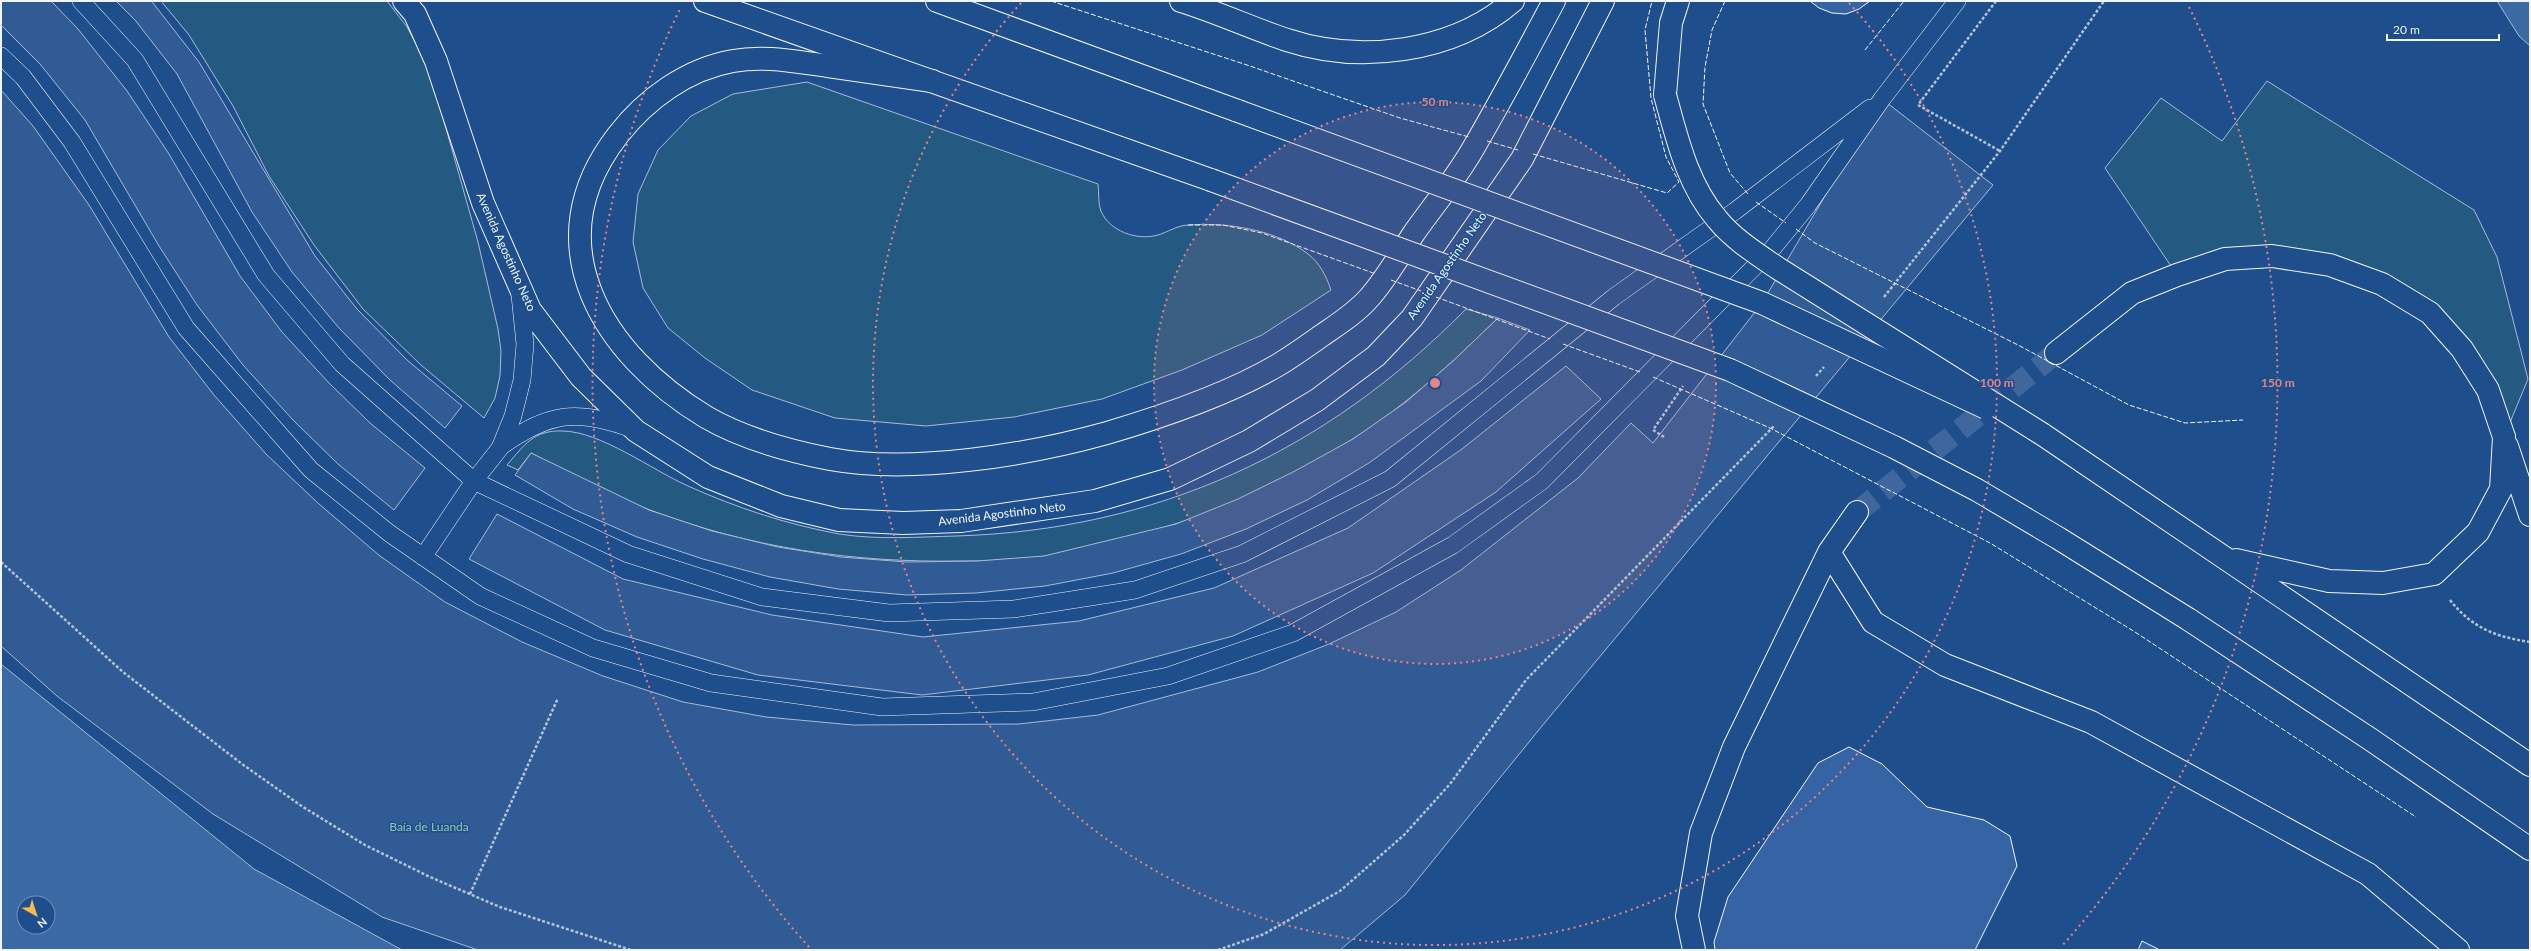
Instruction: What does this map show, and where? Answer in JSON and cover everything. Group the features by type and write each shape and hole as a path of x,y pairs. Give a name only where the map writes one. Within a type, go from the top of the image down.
{"street":[{"name":"Avenida Agostinho Neto","path":"404,1 415,14 436,61 483,203 530,310 570,364 636,431 708,478 781,506 839,520 903,523 961,521 1007,516 1095,501 1170,479 1249,441 1317,400 1376,356 1412,318 1522,159 1603,1"},
{"path":"704,1 1211,180 1730,370 1894,447 1977,490 2058,538 2188,619 2370,739 2530,849"},
{"path":"937,1 1762,303 2042,434"},
{"path":"1181,1 1287,40 1333,51 1359,52 1421,46 1455,36 1484,23 1513,1"},
{"path":"932,81 767,57 733,61 700,70 648,103 631,118 607,149 588,183 581,214 581,256 591,295 610,332 662,387 710,419 766,442 832,459 911,465 992,456 1066,444 1148,421 1209,398 1276,367 1339,324 1369,299 1472,150 1554,1"},
{"path":"1678,1 1671,23 1665,95 1681,154 1693,180 1716,219 1739,240 1779,269 2042,434 2530,765"},
{"path":"2056,353 2132,294 2177,275 2225,259 2272,256 2330,265 2382,284 2430,313 2462,349 2488,390 2530,515"},
{"path":"2223,557 2329,581 2383,583 2434,574 2478,532 2501,489 2504,437"},
{"path":"1694,950 1687,916 1701,833 1734,747 1830,552 1857,512"},
{"path":"1830,552 1872,622 1945,665 2091,722 2368,874 2458,950"}],"lane":[{"path":"81,1 135,60 266,275 342,364 474,481 628,554 762,597 890,612 1014,609 1135,590 1242,554 1390,479 1614,297 1735,211 1882,99"},
{"path":"1,56 23,77 72,142 186,328 311,470 423,558 480,596 593,648 711,683 882,707 1033,702 1168,676 1293,633 1453,546 1542,481 1772,249 1808,205 1882,99 1957,1"},
{"path":"500,448 513,416 522,380 526,344 519,285"},
{"path":"423,558 474,481 500,448 526,428 546,420 575,416 597,419 636,431"}],"path":[{"path":"1996,1 1918,105 2000,150"},
{"path":"1900,278 2000,150 2104,1"},
{"path":"1664,437 1653,430 1687,380"},
{"path":"1218,950 1264,934 1340,891 1404,835 1450,784 1526,680 1572,631 1762,440"},
{"path":"1,562 123,672 248,768 303,807 365,845 470,894 500,907 631,950"},
{"path":"2446,595 2458,611 2480,628 2510,639 2530,642"},
{"path":"470,894 558,698"}],"shaded area":[{"path":"1,1 51,1 78,29 127,91 169,154 240,276 282,332 329,383 370,423 425,468 394,510 338,464 293,420 243,365 197,305 159,246 85,120 40,64 1,25"},
{"path":"116,1 151,1 199,62 315,256 357,309 407,360 462,406 445,428 390,380 339,328 292,272 252,212 177,74 135,20"},
{"path":"161,1 387,1 407,27 429,68 478,242 498,329 501,351 500,376 495,398 484,418 421,365 363,309 314,245 269,176 233,106 189,35"},
{"path":"2497,1 2530,1 2530,46 2519,36"},
{"path":"2267,81 2474,210 2497,257 2528,379 2504,437 2462,349 2382,284 2272,256 2177,275 2105,168 2161,98 2222,141"},
{"path":"807,82 1098,184 1101,211 1110,224 1125,233 1141,237 1150,237 1185,225 1204,224 1252,229 1267,233 1296,246 1316,261 1331,290 1262,335 1182,370 1102,399 1014,417 926,426 835,418 752,390 705,358 668,328 643,288 633,242 638,194 658,150 691,116 733,94"},
{"path":"1,90 33,126 89,205 169,337 214,395 266,454 319,504 380,556 445,602 522,642 603,676 683,702 766,717 853,725 1019,724 1098,715 1258,672 1329,644 1396,612 1461,570 1578,478 1631,423 1653,443 1762,303 1882,99 1993,185 1542,726 1405,895 1340,950 478,950 382,917 213,814 57,696 1,646"},
{"path":"1466,309 1498,318 1464,351 1410,398 1391,413 1351,440 1288,476 1221,508 1159,529 1046,556 1025,559 983,561 922,561 843,556 803,550 726,534 650,510 605,491 531,453 518,470 507,465 530,440 544,433 562,431 593,437 626,452 688,486 725,501 781,520 819,530 853,536 898,538 956,536 1030,530 1101,518 1169,499 1234,474 1296,442 1355,404 1412,360"},
{"path":"1498,318 1530,330 1481,381 1369,463 1307,500 1246,529 1181,554 1113,573 1045,586 976,593 907,595 838,589 770,577 703,559 637,537 573,509 515,475 531,453 649,510 712,531 778,547 841,557 907,562 977,561 1044,556 1176,524 1238,499 1295,471 1353,439 1406,402 1453,361"},
{"path":"1566,366 1601,399 1496,492 1373,573 1233,636 1088,675 922,695 758,675 605,630 469,559 497,514 623,579 772,615 923,637 1079,621 1214,588 1348,528 1462,449"},
{"path":"1,664 254,869 402,950 1,950"}],"building":[{"path":"1810,1 1870,1 1859,9 1846,14 1832,13 1819,8"},
{"path":"1849,747 1882,764 1927,807 1984,820 2010,836 2017,866 1975,950 1715,950 1714,942 1728,897 1818,763"},
{"path":"2142,941 2160,950 2138,950"}],"tunnel":[{"path":"1857,512 2056,353"}],"fence":[{"path":"1051,1 1247,65 1400,118 1469,137"},
{"path":"1533,154 1667,193 1679,182 1666,157 1651,98 1645,30 1652,1"},
{"path":"1725,1 1712,30 1705,67 1703,104 1730,173 1748,194"},
{"path":"1865,50 1904,1"},
{"path":"1487,141 1518,150"},
{"path":"1756,202 1786,223"},
{"path":"1188,225 1223,225 1262,233 1376,274"},
{"path":"1796,229 1815,243 2020,346 2129,405 2185,423 2243,420"},
{"path":"1391,280 1421,291"},
{"path":"1436,297 1550,339"},
{"path":"1563,344 1640,372"},
{"path":"1653,377 1770,428 1990,543 2135,632 2416,817"}],"park label":[{"name":"Baía de Luanda","path":"429,827"}]}
